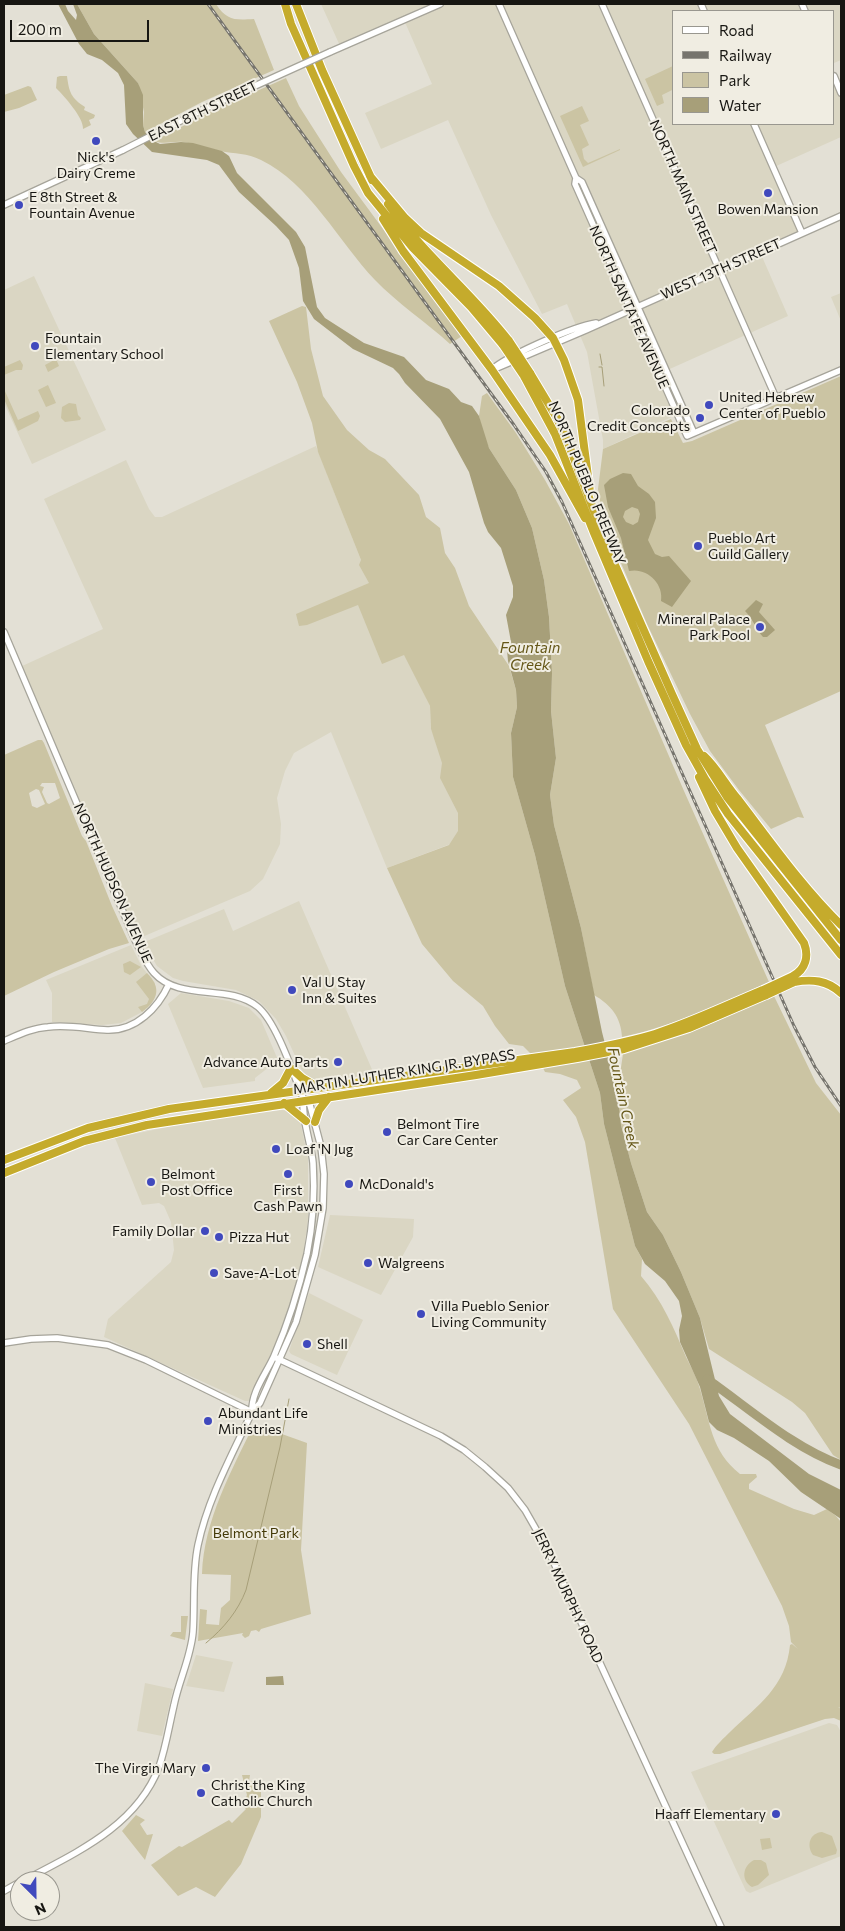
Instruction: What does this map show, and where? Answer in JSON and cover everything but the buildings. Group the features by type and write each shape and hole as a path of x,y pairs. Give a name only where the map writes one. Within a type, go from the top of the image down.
{"highway":[{"name":"NORTH PUEBLO FREEWAY","path":"285,4 291,24 368,194 413,248 506,343"},
{"name":"NORTH PUEBLO FREEWAY","path":"296,4 322,70 370,176 400,221 482,309 557,418 612,558 697,749 728,797 841,940"},
{"path":"370,176 405,218 422,233 499,286 535,318 555,341 578,400 592,506"},
{"path":"368,194 403,251 492,370 550,455 575,504 594,532"},
{"name":"NORTH PUEBLO FREEWAY","path":"527,375 555,434 648,661 686,745 705,780 728,814 841,955"},
{"path":"686,745 702,786 724,827 804,943 807,953 806,962 794,979"},
{"path":"697,749 712,764 723,781 806,885 841,925"},
{"name":"MARTIN LUTHER KING JR. BYPASS","path":"4,1173 84,1141 127,1129 175,1119 329,1097 576,1055 608,1046 656,1037 794,979 825,983 841,993"},
{"name":"MARTIN LUTHER KING JR. BYPASS","path":"4,1160 88,1128 169,1109 300,1090 576,1055"},
{"path":"270,1094 283,1083 291,1068 302,1078 319,1088"},
{"path":"314,1122 319,1110 329,1097"},
{"path":"284,1103 306,1121"}],"street":[{"name":"EAST 8TH STREET","path":"5,204 124,150 204,109 440,4"},
{"name":"NORTH SANTA FE AVENUE","path":"499,4 576,178 582,182 694,433 686,436 575,184 576,178"},
{"name":"NORTH MAIN STREET","path":"602,4 776,398"},
{"path":"835,78 841,93"},
{"path":"754,125 802,233"},
{"path":"4,197 5,204"},
{"name":"WEST 13TH STREET","path":"492,370 841,216"},
{"path":"694,433 841,370"},
{"name":"NORTH HUDSON AVENUE","path":"4,632 135,940 147,963 156,974 169,984"},
{"path":"4,1041 28,1030 49,1026 108,1030 125,1027 144,1017 156,1007 169,984 237,996 258,1008 268,1019 304,1100 310,1105 321,1147 324,1174 323,1208 312,1268 296,1322 276,1358"},
{"path":"41,1871 94,1842 113,1828 136,1805 154,1778 167,1743 174,1702 191,1646 197,1547 202,1528 213,1497 252,1412 260,1404 288,1321 304,1264 314,1207 312,1155 302,1107 304,1100"},
{"path":"4,1343 57,1338 108,1345 124,1350 252,1412"},
{"name":"JERRY MURPHY ROAD","path":"276,1358 454,1444 485,1467 508,1488 525,1510 550,1552 721,1927"}],"shaded area":[{"path":"321,4 841,4 841,60 835,63 835,10 672,10 672,125 835,125 835,78 841,93 841,137 774,167 802,233 760,252 788,316 663,372 680,413 603,449 587,352 567,304 542,314 491,215 448,120 381,149 365,113 432,84 404,20 341,48"},
{"name":"Fountain Elementary School","path":"34,276 106,430 32,464 4,403 4,290"},
{"path":"841,293 841,321 831,297"},
{"path":"316,446 361,560 430,706 431,729 477,834 387,868 331,732 294,753 285,771 277,798 281,824 280,844 263,879 250,891 135,940 20,667 103,629 44,499 126,460 149,509 155,517 162,517"},
{"path":"299,901 374,1074 323,1081 310,1079 302,1071 276,1019 259,1001 236,990 173,978 157,966 145,946 147,941 224,909 233,931"},
{"path":"131,945 142,967 155,983 155,997 151,1005 121,1023 102,1025 52,1022 52,993 46,980"},
{"path":"181,993 229,1001 249,1008 261,1020 278,1060 255,1078 255,1081 203,1088 168,1004"},
{"path":"282,1110 290,1111 289,1113 300,1121 308,1158 308,1219 303,1257 288,1313 280,1335 249,1401 245,1401 104,1337 108,1319 171,1262 174,1250 171,1222 164,1206 159,1203 142,1205 115,1138 191,1122"},
{"path":"330,1215 414,1219 413,1237 381,1295 318,1267"},
{"path":"309,1293 363,1320 337,1375 291,1354 289,1351"},
{"path":"196,1655 233,1662 224,1692 186,1686"},
{"path":"145,1683 173,1689 162,1736 137,1731"},
{"name":"Haaff Elementary","path":"829,1723 837,1725 841,1732 841,1856 750,1893 746,1891 691,1772"}],"green space":[{"path":"77,4 216,4 224,14 232,18 254,19 274,70 202,102 145,132 143,125 144,112 138,83 94,34"},
{"path":"672,66 672,90 662,95 664,103 657,106 645,79"},
{"path":"67,76 70,90 74,97 85,107 84,110 95,115 94,118 89,120 91,125 83,129 77,113 56,88 57,77"},
{"path":"286,78 299,106 341,172 462,336 450,344 375,280 309,198 278,170 261,160 246,155 183,142 161,143 154,141 212,111"},
{"path":"28,86 31,87 37,100 4,112 4,95"},
{"path":"582,106 589,121 580,125 589,145 582,149 584,159 588,163 620,149 583,167 560,116"},
{"path":"302,306 306,307 311,349 323,396 347,430 369,450 385,459 419,495 426,517 440,528 445,553 455,568 469,606 509,666 516,690 517,707 511,733 513,777 535,855 565,986 600,1093 604,1124 635,1246 642,1259 641,1276 661,1305 677,1335 697,1381 717,1446 730,1465 740,1474 756,1474 757,1477 749,1484 749,1489 794,1509 814,1515 827,1509 841,1522 841,1708 838,1707 841,1709 841,1721 834,1718 825,1719 720,1754 712,1752 760,1704 777,1684 783,1673 790,1645 792,1644 798,1649 791,1642 789,1626 782,1606 689,1424 613,1309 585,1142 576,1117 563,1100 581,1088 577,1080 560,1074 545,1072 543,1068 578,1061 574,1048 531,1054 523,1046 509,1044 483,1006 453,981 422,944 387,868 449,845 458,831 458,813 440,778 442,763 431,729 430,706 404,655 382,664 358,605 307,625 299,626 296,614 369,583 359,565 361,560 318,452 312,423 297,382 269,321"},
{"path":"56,359 59,366 48,372 45,365"},
{"path":"20,360 23,365 22,370 16,370 4,375 4,367"},
{"path":"841,376 841,691 765,725 804,818 798,817 771,829 710,751 647,624 618,556 602,512 598,489 603,449 671,419 683,443 692,441"},
{"path":"48,385 56,403 46,407 38,390"},
{"path":"4,389 18,420 38,411 40,416 38,421 18,431 4,399"},
{"path":"487,393 516,433 569,524 769,982 679,1021 622,1037 620,1023 614,1012 594,995 581,928 554,825 550,795 556,758 551,711 552,673 549,617 544,580 532,528 516,490 489,448 483,435 479,416 482,396"},
{"path":"69,403 76,404 80,420 65,422 61,418 62,407"},
{"path":"38,740 42,740 44,743 129,943 109,949 54,972 4,996 4,755","holes":["42,783 55,783 60,798 49,804 47,803 42,792 44,787 40,786","36,789 39,790 45,804 37,808 32,806 29,793"]},
{"path":"130,961 141,967 130,975 124,972 123,964"},
{"path":"147,973 155,984 156,994 152,1003 142,1012 138,1007 147,1004 149,999 136,982"},
{"path":"774,996 816,1083 841,1115 841,1460 833,1455 805,1413 792,1402 709,1349 700,1318 681,1272 663,1235 647,1212 621,1125 614,1079 620,1074 623,1054 708,1025"},
{"name":"Belmont Park","path":"254,1424 307,1443 301,1550 311,1614 261,1629 259,1632 256,1630 251,1631 249,1636 245,1638 242,1635 243,1633 198,1641 200,1609 207,1610 206,1624 219,1625 221,1608 230,1600 231,1575 202,1574 204,1554 213,1515 228,1478"},
{"path":"181,1616 188,1616 185,1640 170,1636 173,1632 181,1632"},
{"path":"242,1775 250,1775 249,1781 261,1782 261,1817 241,1864 215,1897 196,1887 178,1896 151,1865 179,1846 182,1847 229,1820 232,1823 246,1809 243,1806 247,1795"},
{"path":"136,1815 145,1820 140,1824 147,1835 153,1834 145,1860 122,1831"},
{"path":"822,1832 832,1836 837,1850 836,1854 822,1858 813,1855 810,1840"},
{"path":"770,1838 772,1848 762,1850 760,1839"},
{"path":"754,1860 761,1860 766,1863 769,1875 758,1885 752,1887 746,1881 744,1874 747,1866"}],"water":[{"path":"58,4 65,4 76,20 77,15 73,4 77,4 94,34 138,83 143,95 143,125 145,132 154,141 160,144 193,143 222,151 229,156 237,173 296,232 305,247 317,307 325,318 364,343 404,357 426,380 449,389 461,402 472,406 479,416 489,448 516,490 532,528 544,580 549,617 552,673 551,711 556,758 550,795 554,825 581,928 602,1032 617,1091 621,1125 647,1212 663,1235 700,1318 719,1396 730,1414 809,1474 841,1490 841,1519 801,1492 769,1461 734,1438 717,1430 709,1422 700,1387 680,1342 679,1330 682,1316 679,1301 665,1281 645,1264 635,1246 604,1124 600,1093 565,986 535,855 513,777 511,733 517,707 516,690 508,661 507,650 511,642 506,615 513,597 513,586 501,548 488,532 484,523 469,472 440,419 393,368 353,349 314,319 303,301 299,268 289,240 239,192 219,165 207,160 152,152 133,134 126,124 124,85 118,73 102,60 87,54 79,44"},
{"path":"623,473 631,474 638,486 649,494 655,502 656,518 648,540 655,554 662,557 669,556 691,581 672,607 661,601 660,588 652,578 642,571 629,571 621,538 608,507 604,485 610,479","holes":["632,507 638,509 640,514 638,522 633,525 626,522 623,517 625,511"]},
{"path":"756,600 763,604 759,612 775,630 767,637 763,637 745,611"},
{"path":"283,1676 284,1685 266,1685 266,1677"}],"waterway":[{"path":"600,354 602,365"},
{"path":"599,367 602,367 604,386"},
{"name":"Fountain Creek","path":"707,1379 788,1438 841,1465"},
{"path":"206,1643 230,1619 246,1590 280,1447 289,1399"}],"railway":[{"path":"208,4 514,425 546,472 562,502 794,1026 815,1067 841,1106"}],"place":[{"name":"Nick's Dairy Creme","path":"96,141"},
{"name":"Bowen Mansion","path":"768,193"},
{"name":"E 8th Street & Fountain Avenue","path":"19,205"},
{"name":"Fountain Elementary School","path":"35,346"},
{"name":"United Hebrew Center of Pueblo","path":"709,405"},
{"name":"Colorado Credit Concepts","path":"700,418"},
{"name":"Pueblo Art Guild Gallery","path":"698,546"},
{"name":"Mineral Palace Park Pool","path":"760,627"},
{"name":"Val U Stay Inn & Suites","path":"292,990"},
{"name":"Advance Auto Parts","path":"338,1062"},
{"name":"Belmont Tire Car Care Center","path":"387,1132"},
{"name":"Loaf 'N Jug","path":"276,1149"},
{"name":"First Cash Pawn","path":"288,1174"},
{"name":"Belmont Post Office","path":"151,1182"},
{"name":"McDonald's","path":"349,1184"},
{"name":"Family Dollar","path":"205,1231"},
{"name":"Pizza Hut","path":"219,1237"},
{"name":"Walgreens","path":"368,1263"},
{"name":"Save-A-Lot","path":"214,1273"},
{"name":"Villa Pueblo Senior Living Community","path":"421,1314"},
{"name":"Shell","path":"307,1344"},
{"name":"Abundant Life Ministries","path":"208,1421"},
{"name":"The Virgin Mary","path":"206,1768"},
{"name":"Christ the King Catholic Church","path":"201,1793"},
{"name":"Haaff Elementary","path":"776,1814"}]}
